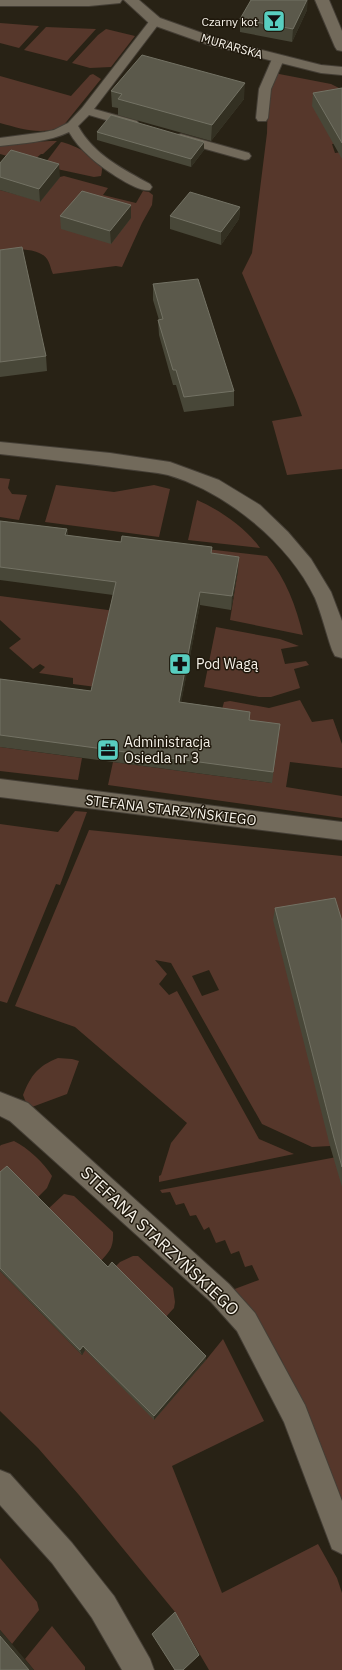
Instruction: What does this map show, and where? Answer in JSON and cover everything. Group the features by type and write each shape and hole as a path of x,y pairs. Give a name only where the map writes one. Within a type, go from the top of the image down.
{"street":[{"path":"0,2 89,2 115,0"},
{"name":"MURARSKA","path":"130,0 155,21 214,42 322,69 342,71"},
{"path":"322,0 342,47"},
{"path":"0,448 110,460 170,469 212,485 253,510 281,537 304,564 324,597 342,650"},
{"name":"STEFANA STARZYŃSKIEGO","path":"0,788 342,831"},
{"name":"STEFANA STARZYŃSKIEGO","path":"0,1104 19,1112 220,1293 246,1322 295,1415 342,1539"},
{"path":"0,1484 62,1553 104,1607 139,1670"}],"lane":[{"path":"0,142 45,136 58,133 72,126 86,111 155,21"},
{"path":"262,118 265,89 278,59"},
{"path":"86,111 144,127"},
{"path":"72,126 76,136 100,159 118,172 146,187"},
{"path":"173,135 245,156"}],"shaded area":[{"path":"0,23 39,26 19,48 0,43"},
{"path":"46,27 96,29 67,61 24,50"},
{"path":"106,29 135,36 111,67 90,68 72,63 98,35"},
{"path":"274,73 331,84 341,89 342,143 332,144 335,153 342,152 342,469 287,475 272,421 302,416 242,273 252,253 267,133 268,94"},
{"path":"93,74 101,79 63,126 47,131 40,131 0,123 0,76 71,96 90,75"},
{"path":"57,141 35,159 36,164 0,154 0,146 16,143"},
{"path":"61,142 82,150 98,160 102,166 101,176 94,177 43,166"},
{"path":"64,176 108,188 103,195 136,203 143,191 149,192 153,195 152,205 122,267 116,266 53,274 47,259 38,252 11,249 0,250 0,190 40,201 60,177"},
{"path":"0,478 10,479 8,488 12,494 27,495 19,520 0,517"},
{"path":"56,485 114,492 154,485 170,489 159,537 45,522"},
{"path":"197,500 232,520 247,533 260,548 188,540"},
{"path":"189,547 267,556 280,574 290,593 303,635 230,620 238,570"},
{"path":"0,596 131,613 96,687 73,684 73,678 39,673 45,667 40,664 33,669 9,648 21,639 0,620"},
{"path":"216,627 280,639 299,646 281,649 285,664 306,661 309,665 294,669 300,688 271,697 259,697 204,687"},
{"path":"300,700 312,722 333,719 342,744 342,768 290,762 286,787 342,796 342,818 108,785 113,762 272,783 219,720 224,702 230,701 269,708"},
{"path":"0,747 82,758 78,780 0,771"},
{"path":"75,811 87,812 60,885 56,884 7,1003 0,1001 0,824 58,832"},
{"path":"89,830 342,856 342,936 330,1146 312,1147 262,1124 171,963 155,960 167,974 159,984 169,995 177,991 259,1139 294,1154 159,1182 159,1176 161,1175 171,1143 187,1123 75,1027 15,1006","holes":["209,970 219,990 202,996 192,976"]},
{"path":"58,1058 79,1061 67,1094 32,1107 27,1105 23,1095 32,1077 45,1064"},
{"path":"14,1141 35,1156 52,1176 47,1188 36,1199 0,1183 0,1146"},
{"path":"342,1156 342,1511 314,1434 281,1359 253,1313 232,1290 259,1280 252,1265 245,1267 239,1251 231,1254 225,1240 216,1243 209,1227 204,1230 196,1215 190,1216 184,1203 176,1205 170,1192 162,1193 160,1190"},
{"path":"64,1194 74,1196 113,1232 112,1246 106,1256 99,1263 47,1210"},
{"path":"133,1256 138,1256 173,1288 175,1302 174,1308 164,1319 114,1268 120,1262"},
{"path":"0,1271 82,1355 85,1350 206,1360 223,1339 264,1421 172,1466 222,1593 318,1544 337,1578 342,1593 342,1670 209,1670 175,1612 79,1495 38,1448 0,1411"},
{"path":"0,1558 37,1602 39,1610 12,1644 0,1630"},
{"path":"52,1626 85,1667 85,1670 34,1670 25,1659"}],"building":[{"path":"251,0 307,0 293,29 240,19"},
{"path":"142,55 245,83 212,125 118,99 122,94 111,91"},
{"path":"342,88 342,143 313,93"},
{"path":"111,115 204,142 191,159 97,132"},
{"path":"11,150 59,164 39,189 0,177 0,163"},
{"path":"82,191 131,205 110,231 60,216"},
{"path":"190,192 240,207 221,232 170,216"},
{"path":"22,247 46,356 0,362 0,250"},
{"path":"198,279 234,391 184,397 176,370 173,370 158,320 163,319 153,284"},
{"path":"0,521 67,529 65,535 121,542 122,536 212,547 211,553 239,557 232,596 200,592 179,702 250,712 249,720 280,724 273,772 0,735 0,679 91,691 116,582 0,567"},
{"path":"335,898 342,921 342,1167 275,908"},
{"path":"7,1166 108,1267 112,1262 206,1356 154,1416 83,1346 80,1350 0,1268 0,1172"},
{"path":"175,1612 199,1655 183,1670 175,1670 152,1634"},
{"path":"0,1636 29,1670 0,1670"}],"place":[{"name":"Czarny kot","path":"274,21"},
{"name":"Pod Wagą","path":"180,664"},
{"name":"Administracja Osiedla nr 3","path":"108,750"}]}
